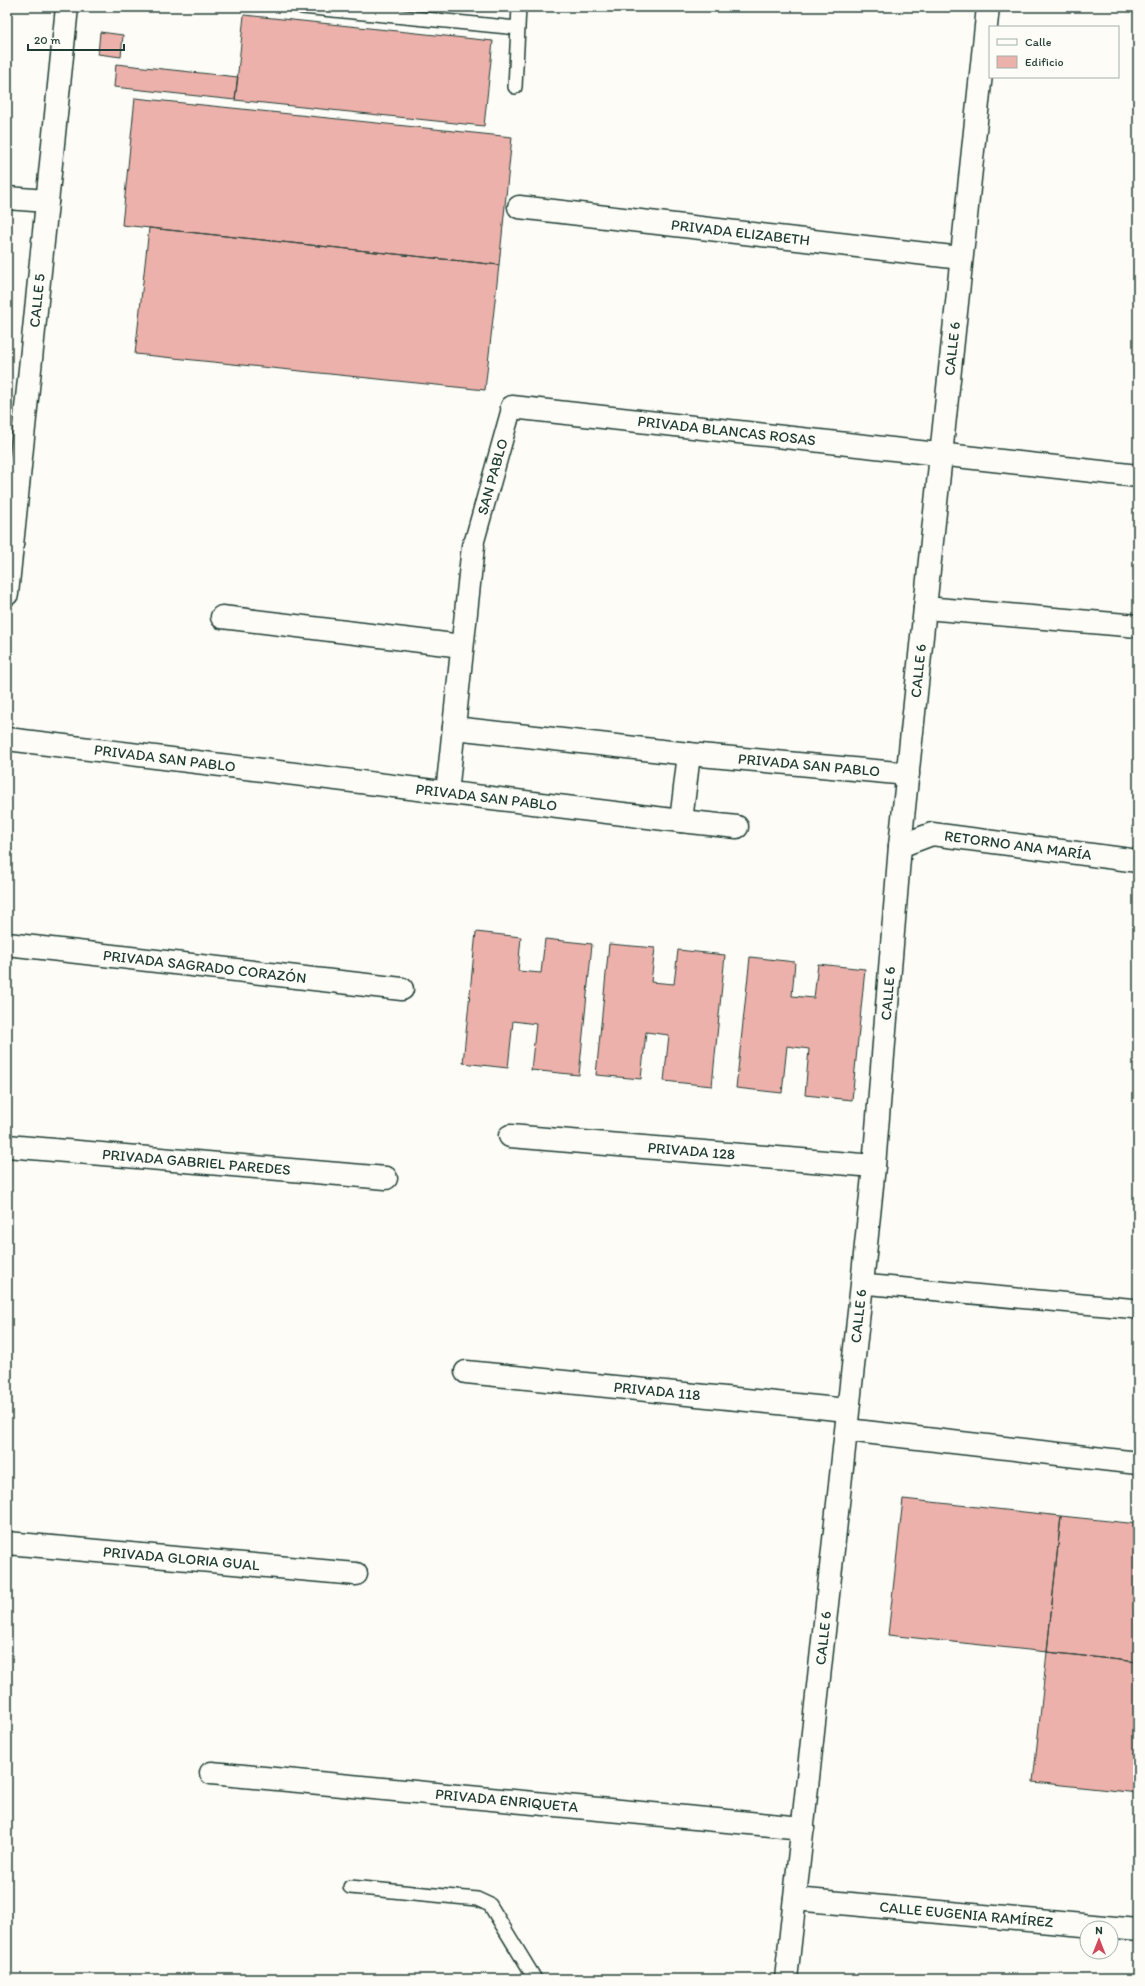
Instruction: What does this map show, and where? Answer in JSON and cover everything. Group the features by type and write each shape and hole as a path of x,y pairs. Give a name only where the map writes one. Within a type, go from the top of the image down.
{"street":[{"name":"CALLE 5","path":"7,594 67,7"},
{"name":"CALLE 6","path":"786,1979 862,1284 874,1166 900,846 988,7"},
{"path":"7,198 47,201"},
{"name":"PRIVADA ELIZABETH","path":"519,207 961,258"},
{"name":"PRIVADA BLANCAS ROSAS","path":"512,407 1138,476"},
{"name":"SAN PABLO","path":"473,546 512,407"},
{"path":"447,793 473,546"},
{"path":"925,608 1138,626"},
{"path":"222,617 462,646"},
{"name":"PRIVADA SAN PABLO","path":"454,728 689,754 908,774"},
{"name":"PRIVADA SAN PABLO","path":"7,739 737,828"},
{"path":"681,821 689,754"},
{"name":"RETORNO ANA MARÍA","path":"900,846 932,834 1138,861"},
{"name":"PRIVADA SAGRADO CORAZÓN","path":"7,944 402,989"},
{"name":"PRIVADA 128","path":"510,1136 874,1166"},
{"name":"PRIVADA GABRIEL PAREDES","path":"7,1146 386,1178"},
{"path":"862,1284 1138,1309"},
{"name":"PRIVADA 118","path":"466,1372 847,1420 1138,1463"},
{"name":"PRIVADA GLORIA GUAL","path":"7,1543 356,1574"},
{"name":"PRIVADA ENRIQUETA","path":"211,1773 803,1828"},
{"name":"CALLE EUGENIA RAMÍREZ","path":"795,1899 1138,1930"}],"lane":[{"path":"302,7 518,28"},
{"path":"515,87 519,7"},
{"path":"350,1887 477,1899 490,1904 535,1979"}],"building":[{"path":"244,15 493,41 484,126 235,100"},
{"path":"100,32 123,35 121,57 98,54"},
{"path":"116,64 238,77 235,100 114,87"},
{"path":"135,98 512,137 499,265 122,225"},
{"path":"149,228 499,265 485,390 135,354"},
{"path":"476,932 521,937 518,971 541,973 545,939 592,944 579,1075 531,1070 536,1024 513,1021 508,1068 463,1063"},
{"path":"609,944 655,948 651,982 674,984 678,950 725,955 712,1086 664,1081 669,1035 646,1032 641,1079 596,1075"},
{"path":"750,957 795,962 792,996 814,998 818,964 865,969 852,1100 805,1095 809,1049 787,1046 782,1093 736,1088"},
{"path":"903,1499 1061,1516 1047,1652 888,1635"},
{"path":"1061,1516 1138,1524 1138,1662 1047,1652"},
{"path":"1047,1652 1138,1662 1138,1793 1033,1782"}]}
